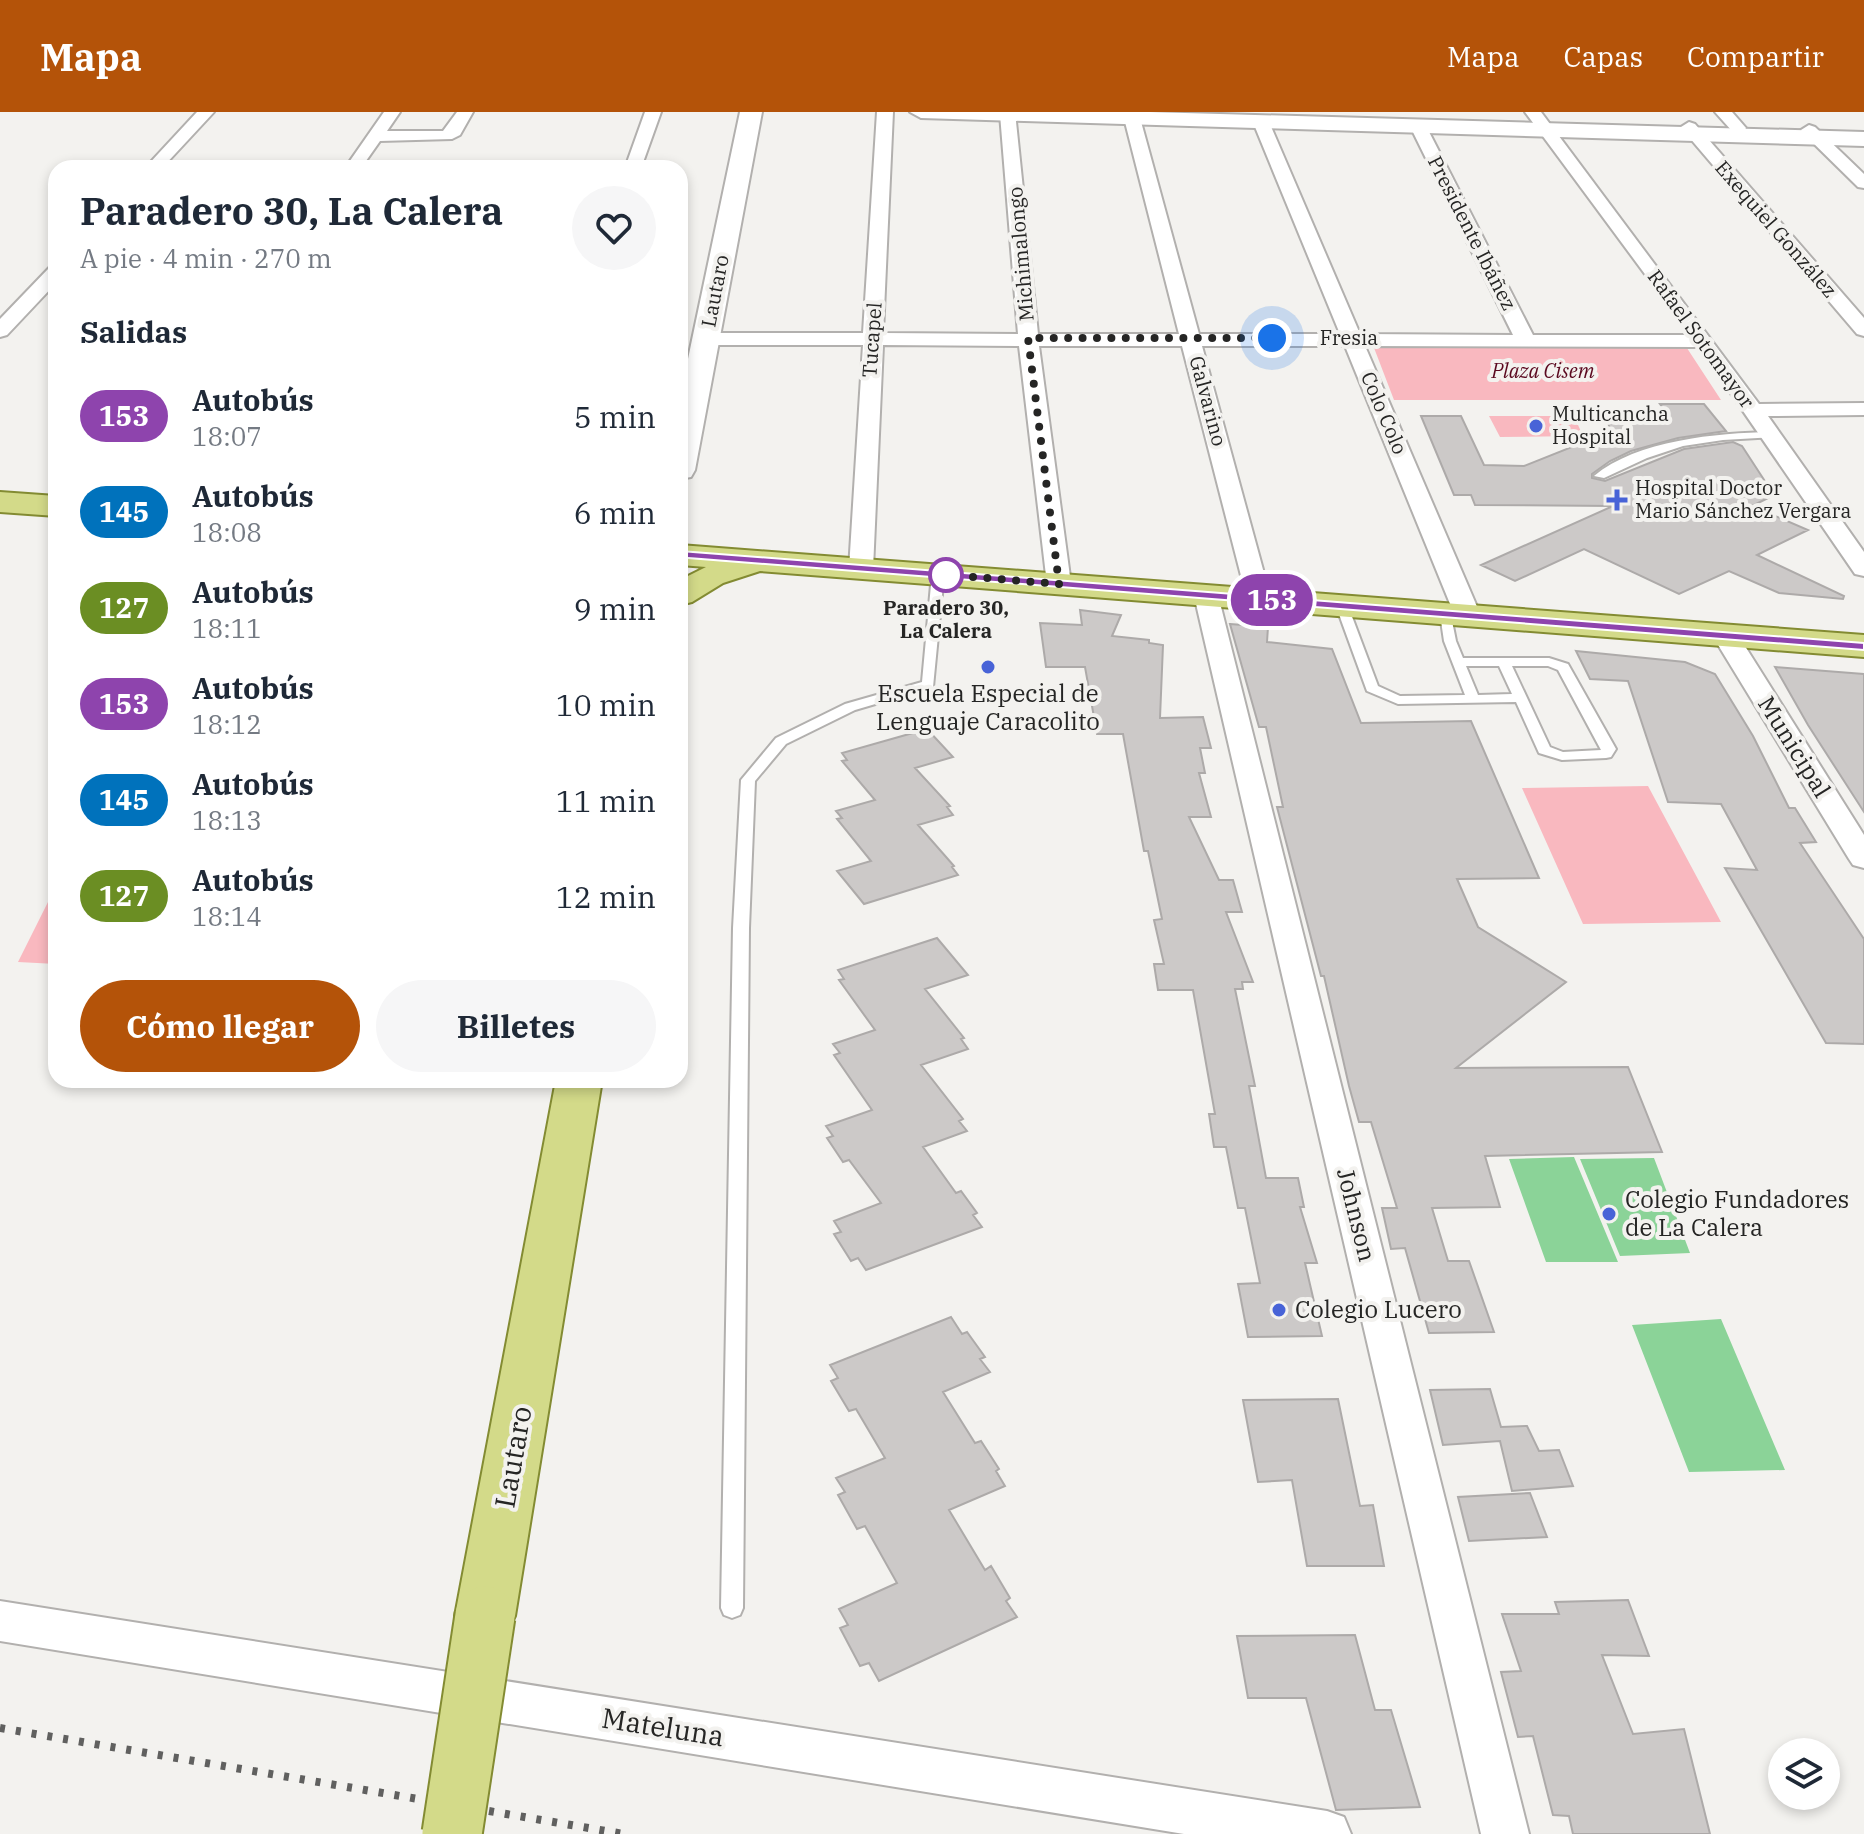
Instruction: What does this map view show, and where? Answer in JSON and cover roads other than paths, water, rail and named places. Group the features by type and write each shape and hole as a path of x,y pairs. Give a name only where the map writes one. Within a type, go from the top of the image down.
{"main road":[{"path":"0,502 48,505"},
{"path":"688,556 1864,646"},
{"path":"688,590 711,576 764,561"},
{"name":"Lautaro","path":"452,1834 485,1616 578,1088"}],"street":[{"path":"161,160 206,112"},
{"path":"358,160 392,112"},
{"path":"375,136 446,136 454,132 465,112"},
{"path":"636,160 653,112"},
{"name":"Lautaro","path":"688,430 751,112"},
{"name":"Tucapel","path":"861,569 885,112"},
{"path":"921,112 1134,115 1261,122 1334,118 1418,126 1540,121"},
{"path":"1195,112 1540,121 1864,139"},
{"name":"Michimalongo","path":"1008,114 1028,338 1059,584"},
{"name":"Galvarino","path":"1134,115 1259,599"},
{"path":"1691,130 1730,120 1813,134 1864,132"},
{"name":"Rafael Sotomayor","path":"1540,121 1705,341 1864,569"},
{"name":"Colo Colo","path":"1261,122 1353,338 1457,615"},
{"name":"Presidente Ibáñez","path":"1418,126 1525,339"},
{"name":"Exequiel González","path":"1691,130 1864,330"},
{"path":"1813,134 1864,183"},
{"path":"0,331 48,280"},
{"name":"Fresia","path":"706,339 1705,341"},
{"path":"1752,410 1864,409"},
{"name":"Johnson","path":"1206,595 1505,1834"},
{"name":"Municipal","path":"1725,635 1864,859"},
{"name":"Mateluna","path":"0,1621 1327,1834"}],"lane":[{"path":"1600,476 1648,452 1683,441 1771,435"},
{"path":"732,1608 741,928 748,780 781,741 850,707 928,684 938,574"},
{"path":"1342,606 1372,688 1398,700 1520,698"},
{"path":"1457,615 1450,641 1473,699"},
{"path":"1458,662 1504,662 1549,662 1563,667 1609,749 1606,754 1562,756 1544,750 1504,662"}],"railway":[{"path":"0,1728 624,1834"}],"place":[{"name":"Multicancha Hospital","path":"1536,426"},
{"name":"Hospital Doctor Mario Sánchez Vergara","path":"1617,500"},
{"name":"Paradero 30, La Calera","path":"946,575"},
{"name":"Escuela Especial de Lenguaje Caracolito","path":"988,667"},
{"name":"Colegio Fundadores de La Calera","path":"1609,1214"},
{"name":"Colegio Lucero","path":"1279,1310"}],"park label":[{"name":"Plaza Cisem","path":"1543,371"}]}
